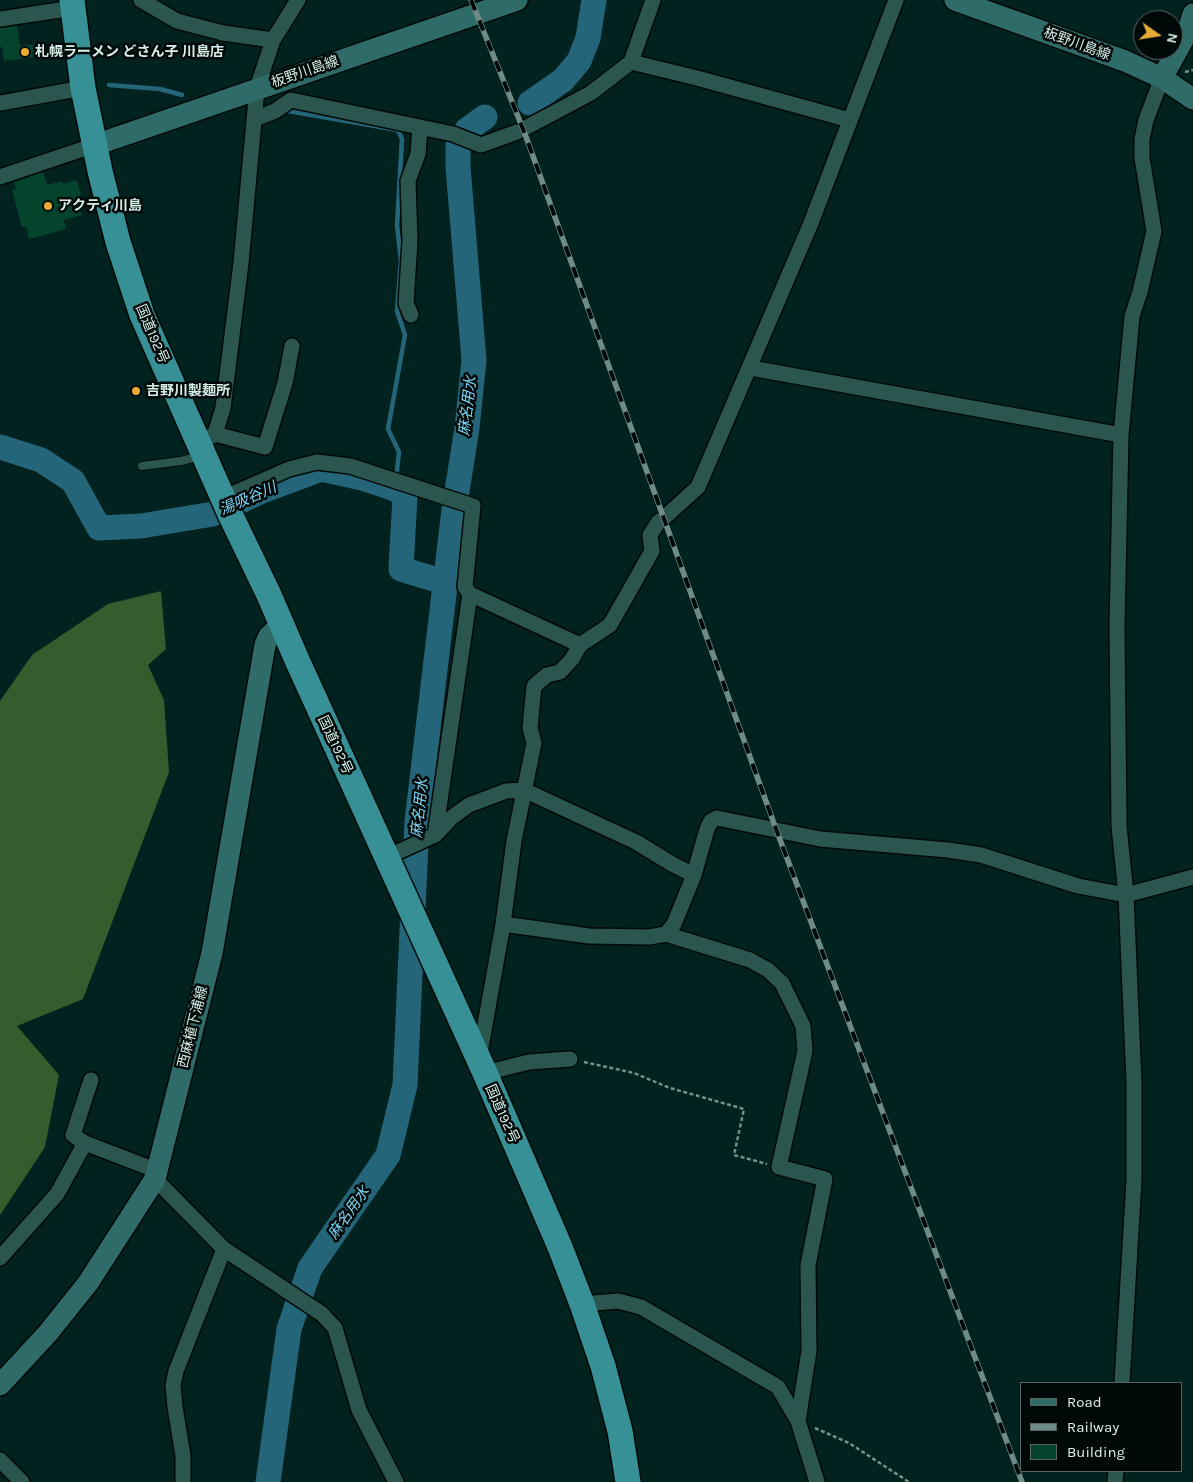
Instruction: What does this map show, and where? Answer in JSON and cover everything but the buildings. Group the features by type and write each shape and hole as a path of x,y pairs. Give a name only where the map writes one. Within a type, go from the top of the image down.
{"highway":[{"name":"国道192号","path":"73,4 83,88 94,145 118,242 142,315 206,444 226,504 282,624 396,854 402,891 482,1066 560,1247 582,1304 602,1366 620,1431 628,1482"}],"main road":[{"name":"板野川島線","path":"94,145 517,0"},
{"name":"板野川島線","path":"955,0 994,6 1162,78 1193,99"},
{"path":"1162,78 1188,31 1193,14"},
{"name":"西麻植下浦線","path":"0,1385 48,1333 88,1283 155,1179 212,953 265,645 269,636 282,624"}],"street":[{"path":"141,0 177,21 223,33 274,40"},
{"path":"292,346 285,383 265,447 206,444 223,408 241,262 257,88 274,40 298,0"},
{"path":"254,120 275,111 291,100 453,134 481,146 522,129 591,93 631,62 653,0"},
{"path":"570,1059 482,1066 504,924 514,841 534,743 530,728 534,686 547,675 560,672 580,645 610,625 652,551 650,535 662,519 698,487 751,368 896,0"},
{"path":"0,19 73,4"},
{"path":"631,62 850,120"},
{"path":"1122,1382 1134,1180 1134,1083 1126,895 1118,806 1117,626 1121,435 1132,316 1140,292 1154,231 1142,158 1142,139 1146,120 1162,78"},
{"path":"0,103 83,88"},
{"path":"411,315 406,303 410,241 408,181 418,154 420,127"},
{"path":"0,177 94,145"},
{"path":"751,368 1121,435"},
{"path":"226,504 289,469 317,462 350,466 473,506 464,587 470,594 580,645"},
{"path":"432,837 470,594"},
{"path":"396,854 432,837 451,818 470,804 506,792 524,790 636,842 672,864 694,874"},
{"path":"666,934 674,924 694,874 707,829 711,821 718,818 820,839 948,850 981,855 1078,886 1126,895 1193,877"},
{"path":"504,924 589,936 649,937 666,934 750,960 768,970 782,983 803,1026 805,1051 779,1167 825,1179 808,1265 810,1351 798,1421"},
{"path":"91,1080 73,1135 85,1143 150,1168 155,1179 224,1249 322,1314 335,1328 359,1410 396,1482"},
{"path":"0,1258 57,1194 85,1143"},
{"path":"183,1482 183,1456 173,1385 176,1371 224,1249"},
{"path":"582,1304 618,1302 641,1307 778,1386 798,1421 817,1482"},
{"path":"0,1460 22,1482"}],"lane":[{"path":"142,466 182,461 206,444"}],"path":[{"path":"1183,72 1193,70"},
{"path":"570,1059 634,1073 670,1088 744,1109 734,1155 779,1167"},
{"path":"798,1421 849,1443 909,1482"}],"green space":[{"path":"161,591 166,649 148,665 164,700 169,772 83,999 17,1026 59,1075 45,1147 0,1215 0,701 32,655 108,604"}],"waterway":[{"name":"麻名用水","path":"530,103 563,80 579,61 588,38 594,0"},
{"path":"109,85 160,89 182,95"},
{"path":"288,111 398,130 402,139 397,226 401,260 397,311 405,335 388,429 399,452 395,489"},
{"name":"麻名用水","path":"268,1482 289,1329 310,1268 388,1155 405,1085 417,821 474,360 458,167 458,146 467,130 485,117"},
{"name":"湯吸谷川","path":"0,447 41,460 73,481 99,528 141,526 213,514 262,491 321,469 362,478 395,489 405,496 401,569 447,583"}],"railway":[{"path":"471,0 525,134 776,829 1022,1482"}],"place":[{"name":"札幌ラーメン どさん子 川島店","path":"25,52"},
{"name":"アクティ川島","path":"48,206"},
{"name":"吉野川製麺所","path":"136,391"}]}
